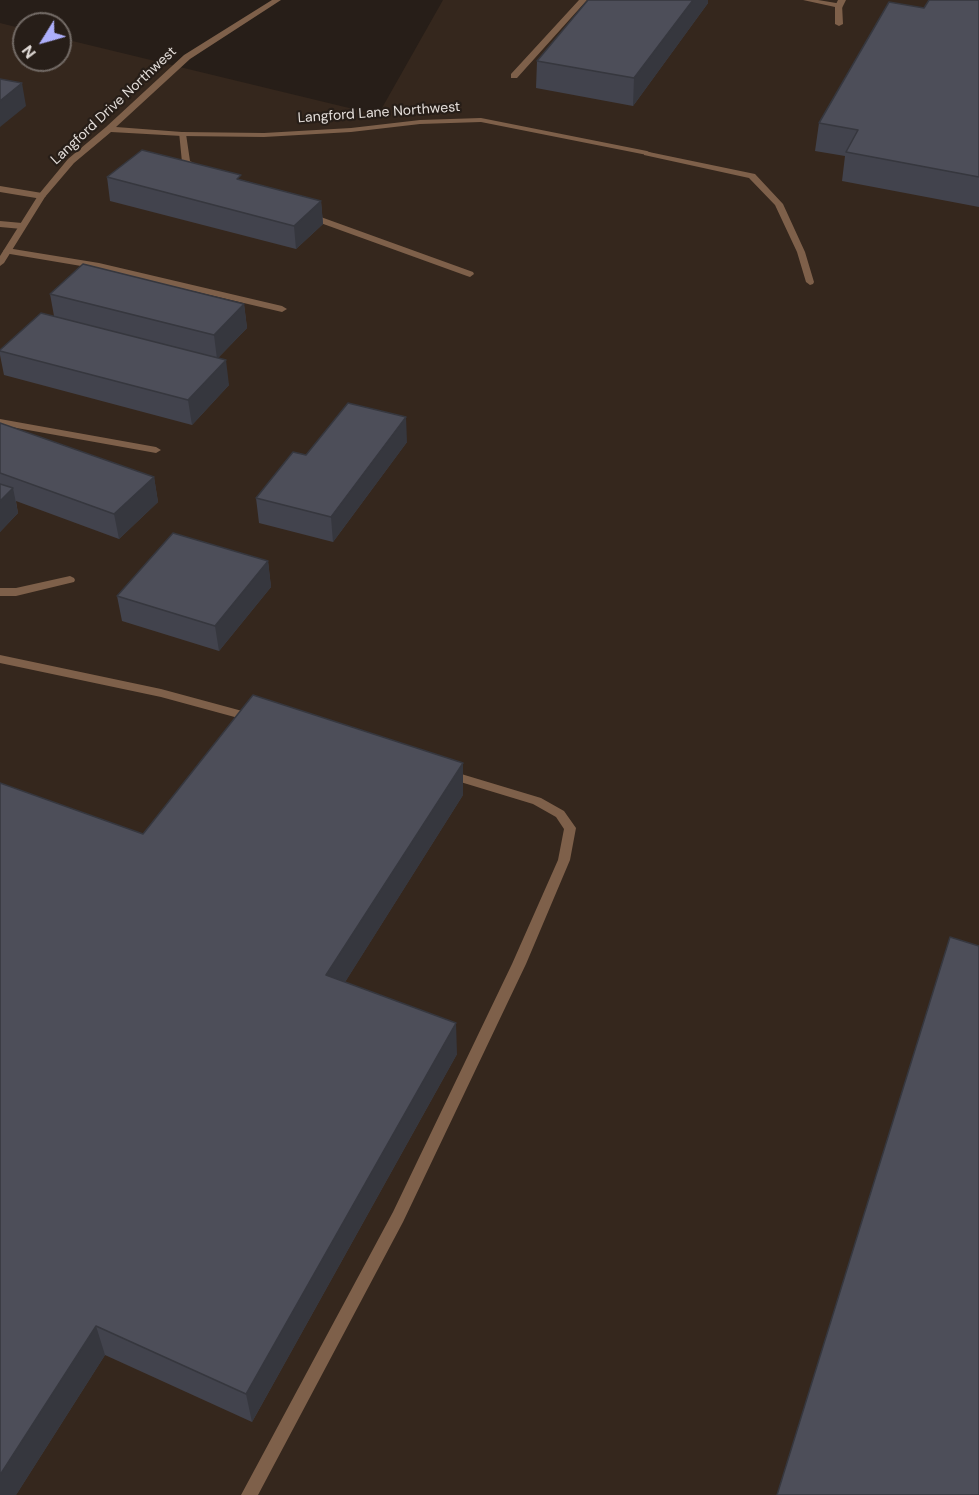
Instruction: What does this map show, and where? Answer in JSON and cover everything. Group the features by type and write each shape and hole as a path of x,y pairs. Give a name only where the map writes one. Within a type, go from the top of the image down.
{"street":[{"name":"Langford Drive Northwest","path":"0,263 42,196 71,161 187,57 277,0"},
{"path":"514,76 583,0"},
{"path":"807,0 841,3 839,24"},
{"name":"Langford Lane Northwest","path":"109,129 182,134 264,135 351,130 420,122 481,120 647,153 752,176 779,204 801,252 810,282"},
{"path":"182,134 186,162 205,172"},
{"path":"0,189 42,196"},
{"path":"296,211 470,274"},
{"path":"0,224 22,226"},
{"path":"7,251 99,266 282,309"},
{"path":"0,422 156,450"},
{"path":"0,592 16,592 70,580"},
{"path":"0,659 161,693 262,721"},
{"path":"249,1495 398,1217 519,964 564,860 570,828 560,814 537,801 440,772"}],"shaded area":[{"path":"443,0 979,0 979,1495 0,1495 0,23 12,26 12,72 72,72 72,41 378,115"}],"building":[{"path":"588,0 693,0 634,78 537,61"},
{"path":"929,0 979,0 979,177 846,152 858,130 819,123 889,2 924,8"},
{"path":"0,79 22,83 0,101"},
{"path":"142,150 241,175 237,179 321,201 294,226 107,177"},
{"path":"83,264 244,304 214,335 50,294"},
{"path":"41,313 226,360 188,400 0,351"},
{"path":"348,403 406,417 331,517 256,498 293,452 306,455"},
{"path":"0,423 154,477 114,514 0,473"},
{"path":"0,484 13,488 0,501"},
{"path":"173,533 268,561 215,626 117,596"},
{"path":"253,695 463,763 326,975 456,1023 246,1394 96,1326 0,1475 0,783 143,834"},
{"path":"950,937 979,946 979,1495 777,1495"}]}
